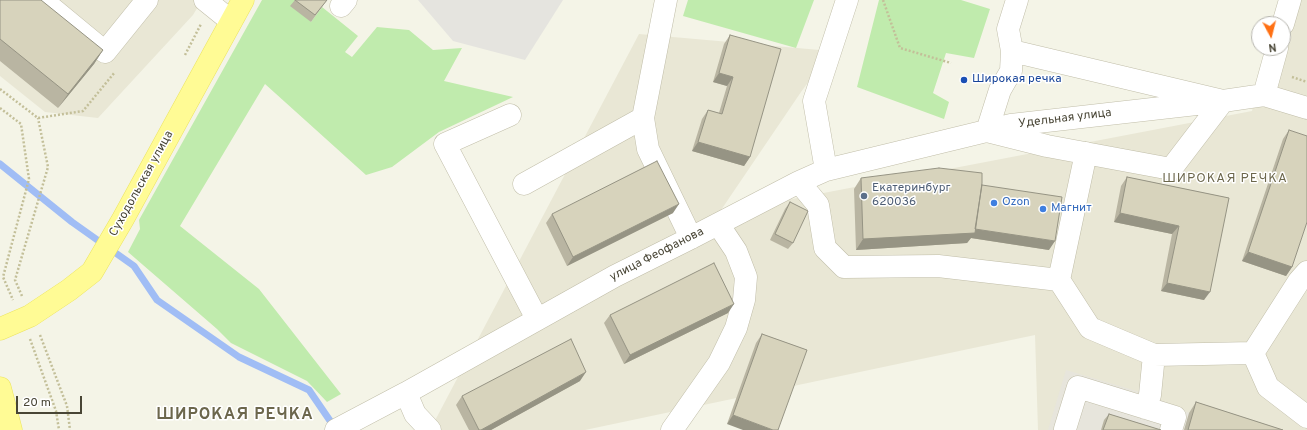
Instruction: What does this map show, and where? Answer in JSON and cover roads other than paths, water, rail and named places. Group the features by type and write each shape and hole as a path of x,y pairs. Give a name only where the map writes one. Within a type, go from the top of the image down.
{"main road":[{"name":"Суходольская улица","path":"0,330 26,318 69,290 92,272 124,219 243,0"},
{"path":"0,388 11,430"}],"street":[{"path":"42,0 105,52 147,0"},
{"path":"204,0 231,21"},
{"path":"666,0 643,118 648,149 691,238"},
{"path":"826,170 814,101 847,0"},
{"path":"1012,51 1224,101 1171,169 1047,146 987,131 1000,90 1011,71 1012,51 1008,29 1017,0"},
{"path":"1285,16 1290,0"},
{"path":"1264,95 1275,56"},
{"name":"Удельная улица","path":"826,170 1011,125 1224,101 1264,95 1307,108"},
{"path":"510,115 445,144 537,319"},
{"path":"524,184 643,118"},
{"path":"1086,153 1059,280 1090,328 1154,355 1253,353"},
{"name":"улица Феофанова","path":"336,430 406,393 615,276 799,182 826,170"},
{"path":"799,182 818,204 825,248 844,267 938,266 1059,280"},
{"path":"672,430 719,363 736,328 744,300 746,277 736,251 718,224"},
{"path":"1253,353 1299,281 1307,272"},
{"path":"1253,353 1268,387 1307,417"},
{"path":"1145,408 1150,396 1154,355"},
{"path":"1064,429 1078,387 1175,417 1172,430"},
{"path":"406,393 415,414 430,430"}],"waterway":[{"path":"0,164 72,222 134,266 157,300 239,357 309,390 335,428"}],"place":[{"name":"Широкая речка","path":"964,80"},
{"name":"Екатеринбург 620036","path":"864,196"},
{"name":"Ozon","path":"994,203"},
{"name":"Магнит","path":"1043,209"}],"district":[{"name":"ШИРОКАЯ РЕЧКА","path":"1225,179"},
{"name":"ШИРОКАЯ РЕЧКА","path":"235,416"}]}
